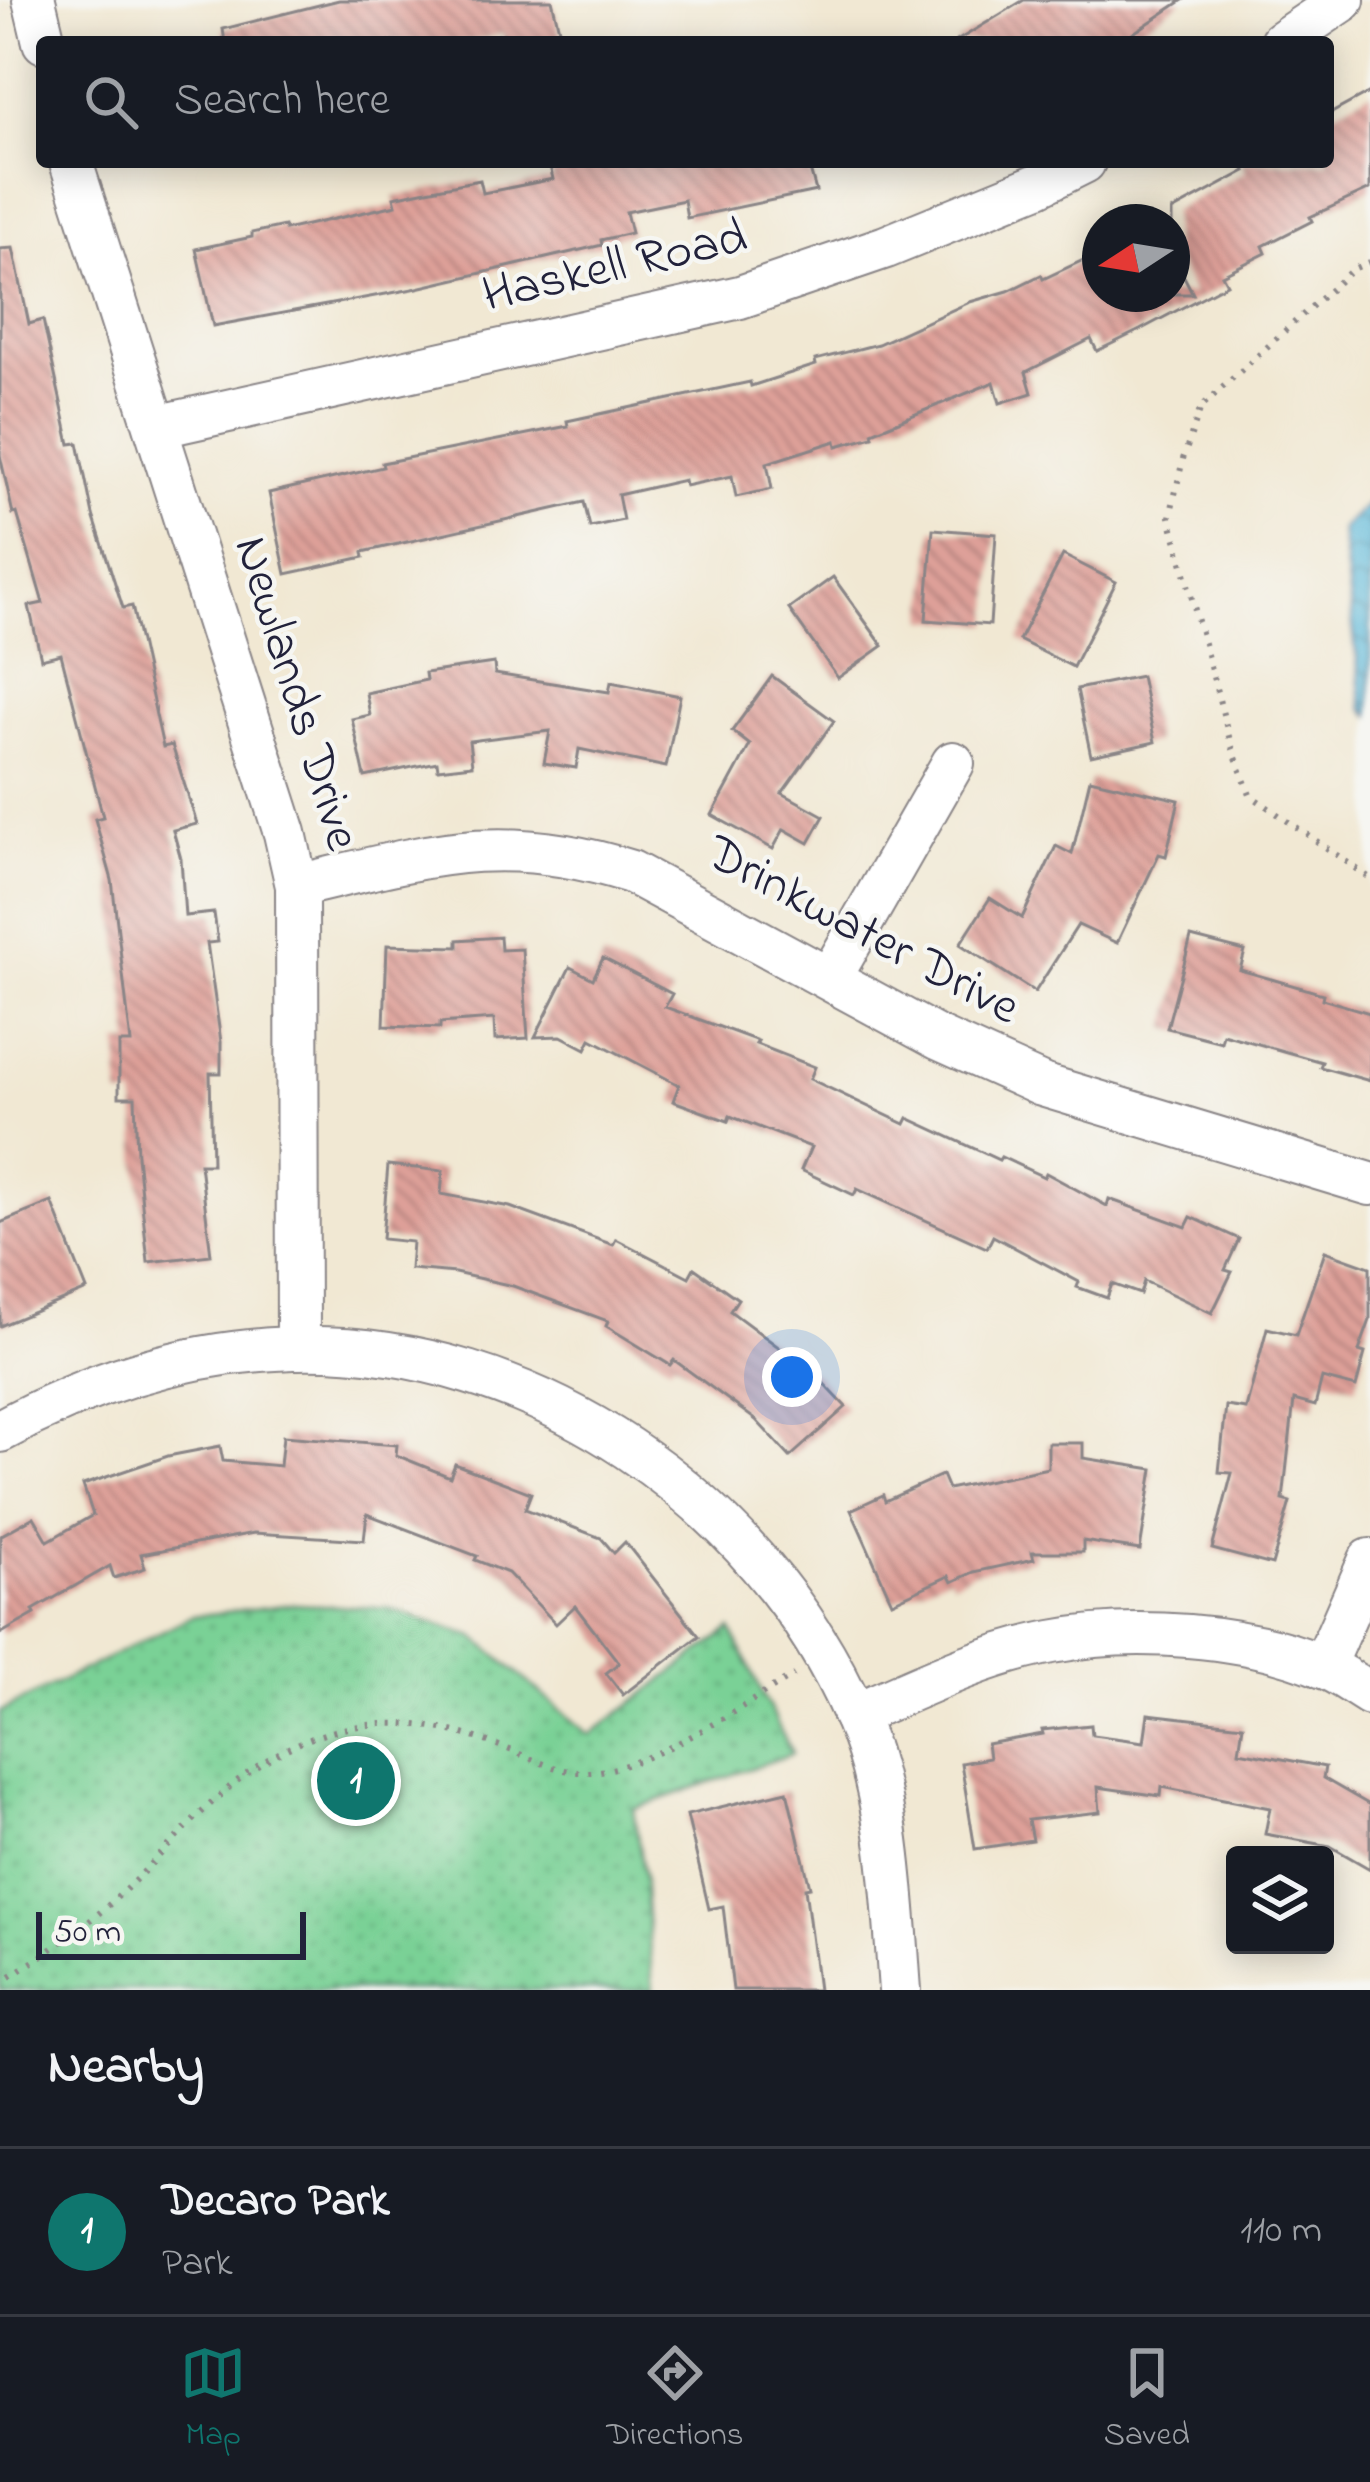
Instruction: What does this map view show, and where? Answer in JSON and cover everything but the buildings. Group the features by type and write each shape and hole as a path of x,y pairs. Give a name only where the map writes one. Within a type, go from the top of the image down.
{"street":[{"path":"34,0 43,36"},
{"path":"1290,36 1342,0"},
{"name":"Newlands Drive","path":"73,168 285,833 297,886 298,1348"},
{"name":"Haskell Road","path":"156,427 740,297 886,248 1072,168"},
{"path":"830,977 952,763"},
{"name":"Drinkwater Drive","path":"297,886 475,848 567,853 631,872 938,1038 1042,1084 1370,1184"},
{"path":"0,1431 72,1394 121,1377 210,1358 298,1348 410,1360 459,1372 537,1399 590,1424 680,1486 725,1526 795,1611 823,1658 854,1715 883,1825 900,1990"},
{"path":"1323,1666 1370,1560"},
{"path":"854,1715 1001,1655 1092,1636 1153,1634 1212,1640 1323,1666 1370,1694"}],"path":[{"path":"1370,262 1353,269 1201,407 1170,517 1231,745 1250,796 1370,878"},
{"path":"0,1982 53,1949 112,1902 255,1764 314,1737 400,1721 439,1726 554,1768 589,1772 628,1763 694,1734 823,1658"}],"green space":[{"path":"294,1604 388,1608 475,1637 590,1735 731,1629 792,1754 633,1809 653,1990 0,1990 0,1712 192,1616"}],"water":[{"path":"1370,501 1370,715 1363,708 1341,529"}],"place":[{"name":"Decaro Park","path":"356,1781"}]}
